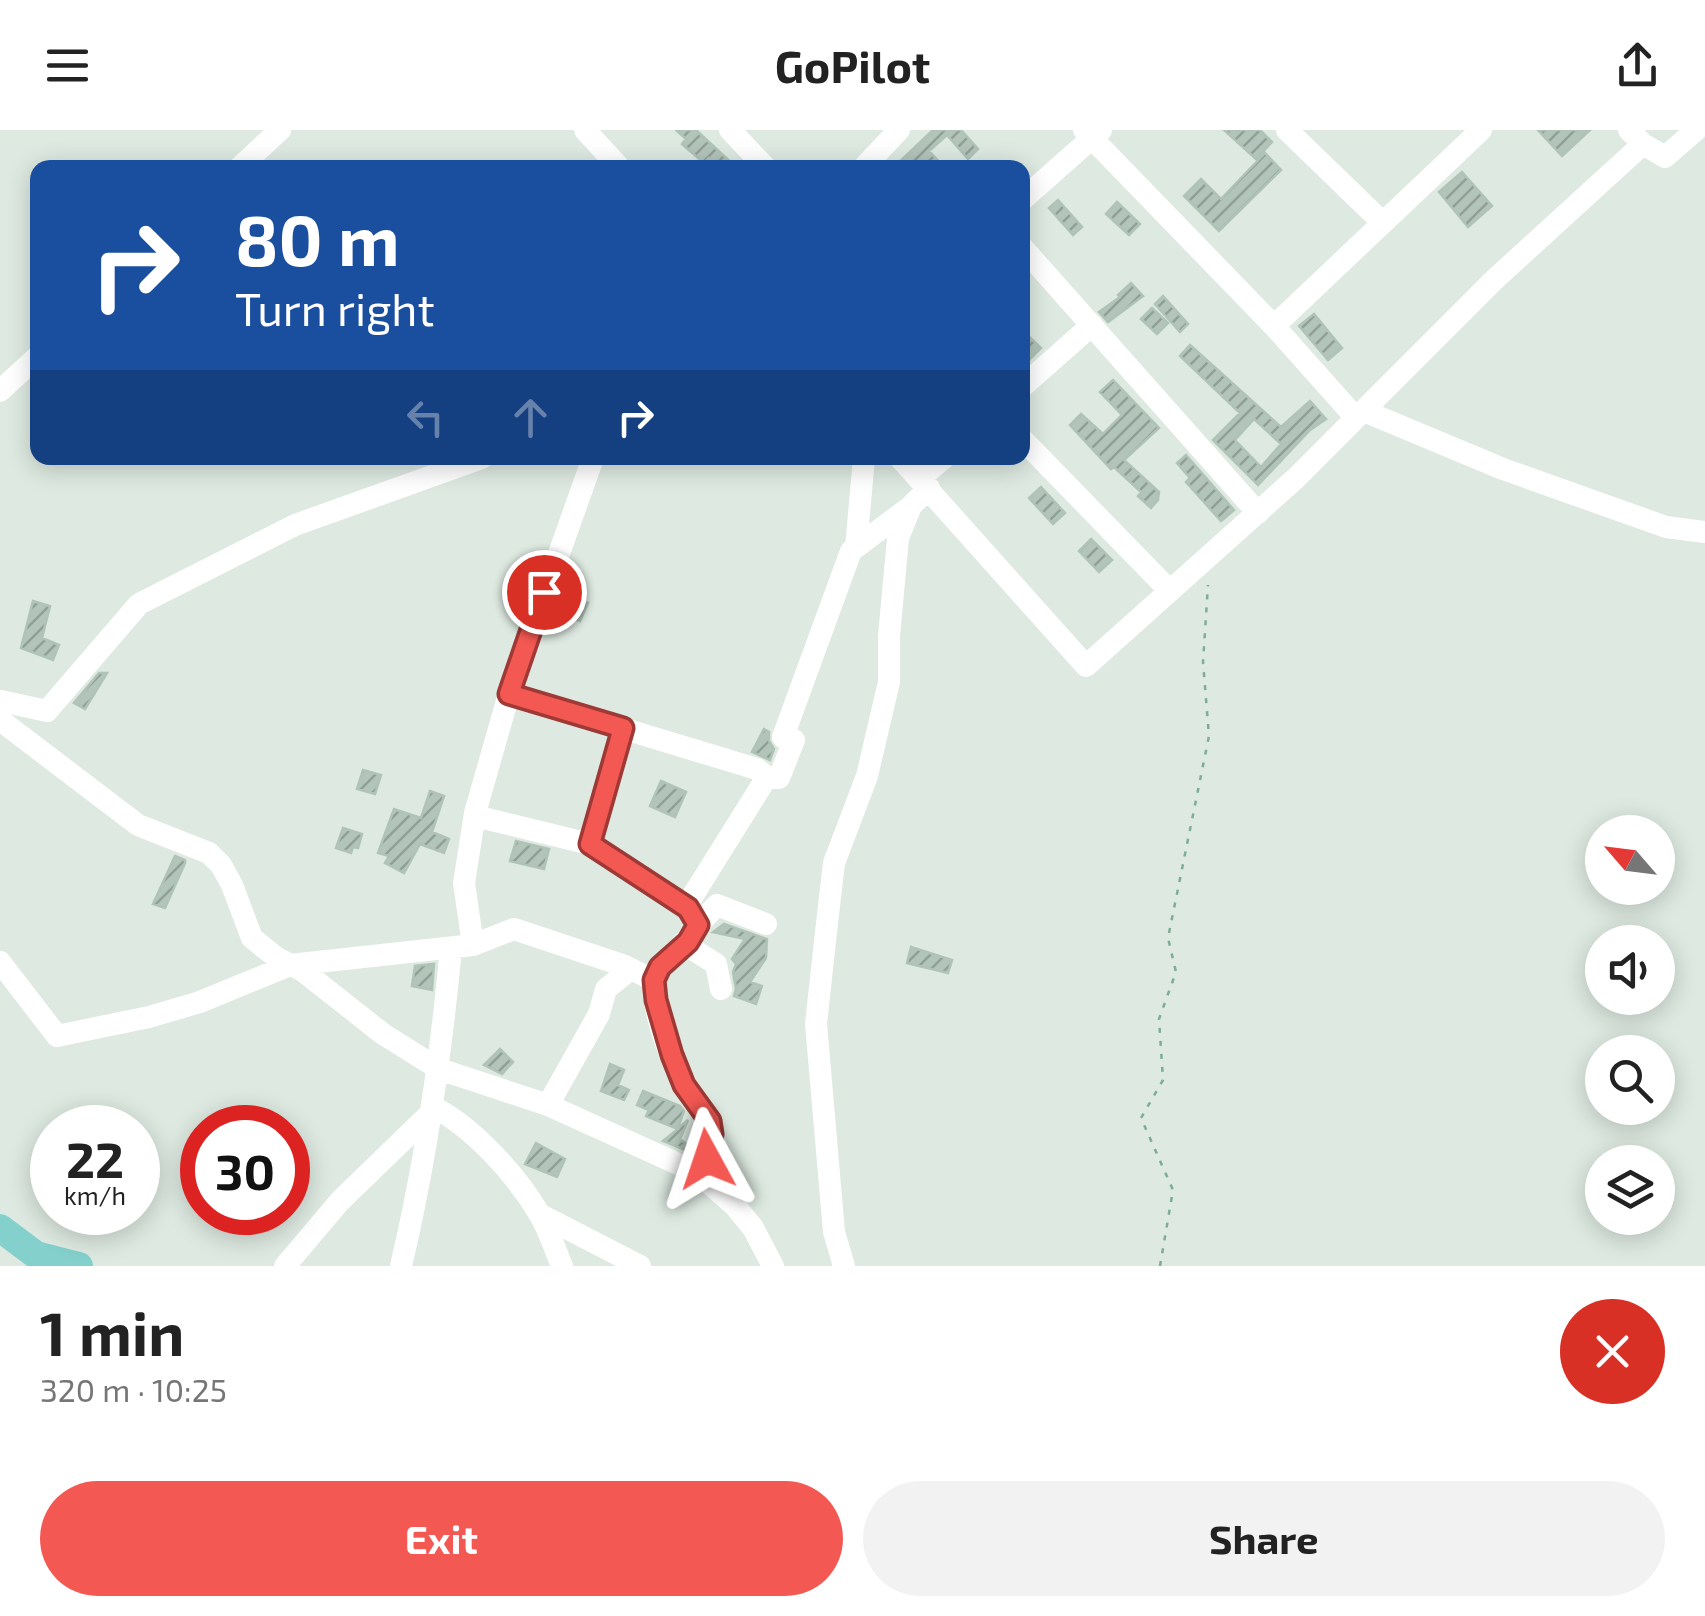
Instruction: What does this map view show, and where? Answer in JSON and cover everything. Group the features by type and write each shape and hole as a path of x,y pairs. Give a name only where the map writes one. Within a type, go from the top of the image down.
{"street":[{"path":"248,160 280,130"},
{"path":"585,130 613,160"},
{"path":"730,130 758,160"},
{"path":"871,160 899,130"},
{"path":"1274,326 1482,130"},
{"path":"907,465 1086,666 1258,513 1360,415 1636,137 1666,157 1696,130"},
{"path":"1295,132 1382,222"},
{"path":"1030,192 1092,133 1360,415 1666,526 1705,532"},
{"path":"1030,256 1258,513"},
{"path":"1030,380 1092,325"},
{"path":"0,391 30,363"},
{"path":"1030,447 1170,591"},
{"path":"0,704 1,701 47,711 139,604 295,525 462,465"},
{"path":"401,1266 420,1186 462,946 464,883 475,816 509,694 591,465"},
{"path":"856,547 863,465"},
{"path":"844,1266 834,1232 816,1024 834,863 867,776 889,682 898,538 911,506 939,465"},
{"path":"509,694 780,778 794,740 783,737 851,551 911,506"},
{"path":"0,720 138,825 209,854 222,865 252,938 303,971 382,1034 439,1068 548,1105 698,1172 744,1217 773,1266"},
{"path":"590,844 623,728"},
{"path":"691,926 686,905 767,777"},
{"path":"475,816 590,844 691,926 716,964 721,989"},
{"path":"698,1172 707,1159 712,1134 710,1121 684,1085 672,1055 654,980 691,926 717,906 766,924"},
{"path":"0,962 57,1036 200,1002 290,965 462,946 514,929 654,980"},
{"path":"548,1105 600,1014 606,989 631,969"},
{"path":"285,1266 340,1201 435,1108 483,1142 539,1214 562,1266"},
{"path":"539,1214 640,1266"}],"path":[{"path":"1160,1266 1172,1190 1141,1118 1163,1080 1159,1019 1176,972 1168,938 1209,736 1203,662 1210,571 1204,561"}],"building":[{"path":"676,130 696,130 728,160 701,160 682,144 686,139"},
{"path":"933,130 961,130 978,149 968,159 947,135 929,151 937,160 901,160"},
{"path":"1224,130 1260,130 1272,142 1256,159"},
{"path":"1538,130 1590,130 1562,156"},
{"path":"1265,153 1281,170 1219,231 1184,196 1201,179 1221,199"},
{"path":"1462,172 1492,206 1468,227 1439,192"},
{"path":"1058,200 1082,227 1073,235 1049,208"},
{"path":"1117,202 1140,224 1129,235 1106,214"},
{"path":"1131,283 1143,296 1108,322 1099,312"},
{"path":"1163,296 1188,324 1180,332 1155,304"},
{"path":"1152,308 1168,323 1157,334 1141,319"},
{"path":"1314,314 1342,348 1328,360 1299,326"},
{"path":"1030,338 1041,348 1030,359"},
{"path":"1190,345 1281,427 1310,401 1326,419 1310,430 1258,485 1213,440 1240,413 1180,356","holes":["1254,419 1281,444 1261,467 1235,440"]},
{"path":"1113,380 1159,428 1124,460 1159,492 1151,508 1138,496 1141,492 1114,467 1111,469 1070,425 1081,414 1103,434 1122,415 1100,392"},
{"path":"1186,455 1234,510 1221,521 1186,482 1190,478 1177,463"},
{"path":"1041,487 1065,513 1053,524 1029,498"},
{"path":"1091,539 1112,560 1099,572 1079,551"},
{"path":"561,592 588,603 580,621 555,610"},
{"path":"33,601 50,606 42,638 59,645 53,660 21,648"},
{"path":"99,673 107,673 85,709 74,703"},
{"path":"764,729 769,732 774,749 770,760 752,752"},
{"path":"363,770 381,775 375,794 357,789"},
{"path":"661,781 686,792 675,817 650,806"},
{"path":"430,791 444,796 432,832 449,839 444,853 420,844 404,873 385,863 389,856 378,853 394,809 421,818"},
{"path":"343,828 362,834 358,848 353,847 351,853 336,848"},
{"path":"516,841 549,849 544,869 510,861"},
{"path":"175,856 185,863 165,908 153,904"},
{"path":"724,924 767,939 766,958 750,982 762,986 756,1004 734,996 736,964 732,959 745,939 713,932"},
{"path":"911,947 952,960 948,973 907,963"},
{"path":"434,964 432,990 412,986 415,966"},
{"path":"500,1049 513,1062 502,1074 484,1065"},
{"path":"610,1064 624,1070 618,1085 629,1090 624,1100 601,1091"},
{"path":"643,1091 684,1111 678,1128 688,1120 680,1139 688,1145 685,1150 663,1141 678,1129 646,1116 649,1110 637,1105"},
{"path":"536,1143 565,1159 557,1177 525,1164"}],"waterway":[{"path":"0,1228 36,1255 79,1266"}],"route":[{"path":"544,592 509,694 623,728 590,844 688,908 698,925 688,942 660,967 654,980 672,1055 684,1085 710,1121 711,1147 707,1159"}]}
